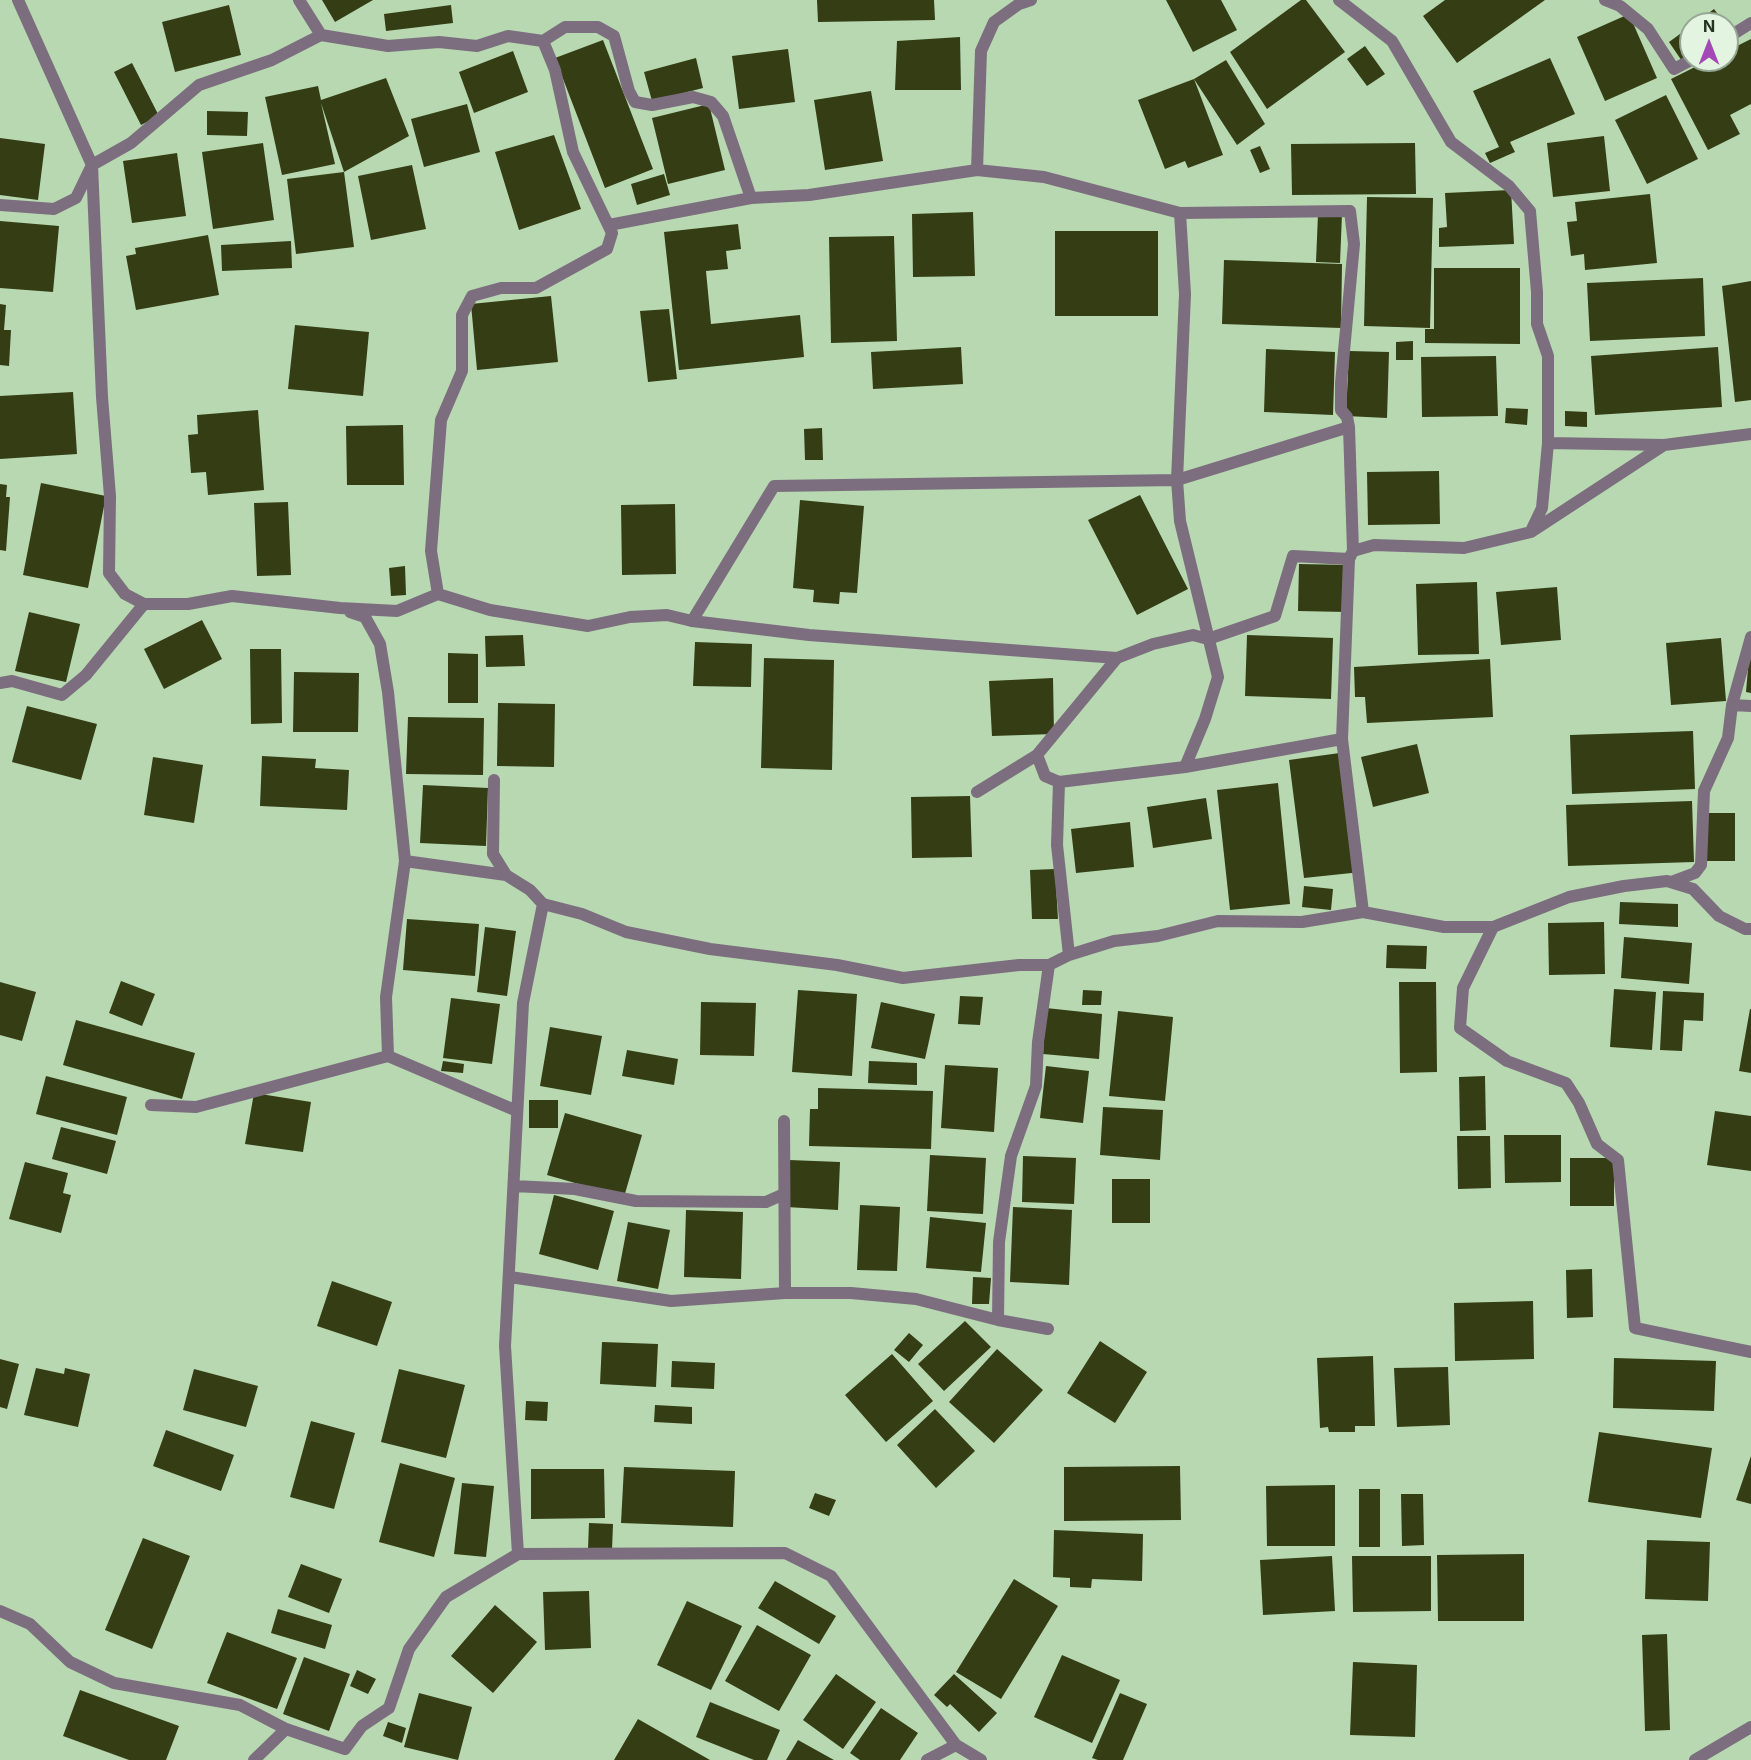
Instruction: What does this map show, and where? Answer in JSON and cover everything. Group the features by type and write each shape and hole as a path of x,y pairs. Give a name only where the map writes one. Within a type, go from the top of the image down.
{"street":[{"path":"18,0 92,165 102,397 110,496 109,573 125,594 144,604 188,604 232,596 340,608 397,611 438,594 490,610 588,626 630,617 667,615 692,621 809,635 1117,658 1153,644 1192,635 1208,639 1275,616 1293,556 1351,555 1374,544 1464,548 1531,532 1664,445"},
{"path":"299,0 321,35"},
{"path":"976,170 981,51 994,22 1018,4 1031,0"},
{"path":"1340,0 1392,41 1451,142 1509,186 1530,211 1537,292 1537,324 1548,356 1548,443 1542,508 1531,532"},
{"path":"1605,0 1620,6 1648,29 1674,69 1679,66"},
{"path":"0,205 54,209 76,198 92,165 131,143 200,85 272,60 321,35 388,46 440,42 477,46 508,36 543,41 565,27 598,27 614,36 629,91 635,102 652,105 693,97 711,102 723,116 751,198"},
{"path":"438,594 431,551 441,420 462,371 462,315 472,296 501,288 536,288 607,249 612,233 573,152 555,70 543,41"},
{"path":"609,225 751,198 809,195 976,170 1044,177 1180,213 1350,211 1354,244 1341,383 1341,410 1347,417 1349,427 1351,555 1342,739 1363,912"},
{"path":"1180,213 1185,294 1177,480 1180,521 1218,677 1205,719 1185,767"},
{"path":"692,621 774,486 1177,480 1349,427"},
{"path":"1548,443 1664,445 1751,434"},
{"path":"0,683 12,681 62,695 86,675 144,604"},
{"path":"340,608 364,617 380,644 388,692 405,861 386,997 388,1056"},
{"path":"405,861 506,875 530,890 543,904 582,914 626,932 699,947 837,965 903,978 1008,966 1049,965 1069,955 1114,941 1158,936 1218,921 1302,922 1363,912 1444,927 1493,927 1569,897 1624,886 1671,882 1695,873 1701,865 1704,791 1728,738 1732,705 1751,637"},
{"path":"976,792 1037,755 1117,658"},
{"path":"1732,705 1751,706"},
{"path":"1037,755 1045,776 1059,782 1185,767 1342,739"},
{"path":"494,780 493,854 506,875"},
{"path":"1059,782 1057,845 1069,955"},
{"path":"1671,882 1693,889 1719,916 1745,929 1751,929"},
{"path":"518,1554 505,1346 523,1004 543,904"},
{"path":"1493,927 1463,988 1460,1028 1508,1061 1566,1083 1579,1103 1597,1143 1618,1160 1635,1328 1751,1352"},
{"path":"998,1320 999,1242 1011,1156 1036,1086 1038,1042 1049,965"},
{"path":"151,1105 196,1107 388,1056 517,1111"},
{"path":"784,1120 785,1293"},
{"path":"514,1186 575,1189 636,1201 766,1202 784,1194"},
{"path":"510,1277 670,1301 785,1293 851,1293 916,1299 998,1320 1048,1329"},
{"path":"0,1611 30,1624 70,1662 114,1683 240,1705 286,1729 346,1754 362,1726 389,1708 409,1649 446,1597 518,1554 785,1552 831,1576 956,1745 981,1760"},
{"path":"1695,1760 1751,1727"},
{"path":"254,1760 286,1729"},
{"path":"927,1760 956,1745"}],"building":[{"path":"322,0 373,0 335,22"},
{"path":"817,0 934,0 935,20 818,22"},
{"path":"1166,0 1221,0 1237,30 1193,52"},
{"path":"1301,0 1306,0 1345,52 1267,109 1230,52"},
{"path":"1445,0 1545,0 1457,63 1423,16"},
{"path":"229,5 241,55 175,72 162,22"},
{"path":"451,5 453,23 386,31 384,14"},
{"path":"1629,14 1657,78 1605,101 1577,37"},
{"path":"1679,35 1679,57 1669,42"},
{"path":"960,37 961,90 895,90 897,41"},
{"path":"1751,39 1751,104 1730,115 1740,134 1708,150 1671,79 1685,72 1739,72 1739,45"},
{"path":"603,40 653,169 605,188 555,58"},
{"path":"1365,46 1385,74 1367,86 1347,59"},
{"path":"788,49 795,102 739,109 732,56"},
{"path":"513,51 528,92 474,113 459,72"},
{"path":"696,58 703,88 652,101 644,72"},
{"path":"1550,58 1575,114 1510,142 1515,152 1490,163 1485,153 1499,147 1473,91"},
{"path":"1226,60 1265,124 1237,145 1194,79"},
{"path":"132,63 159,116 141,125 114,72"},
{"path":"386,78 409,136 344,172 321,103 335,164 282,175 265,97 318,86 321,100"},
{"path":"1194,79 1223,155 1188,168 1185,161 1165,169 1138,100"},
{"path":"871,91 883,161 825,170 814,100"},
{"path":"1666,95 1698,159 1647,184 1615,120"},
{"path":"467,104 480,152 424,167 411,119"},
{"path":"709,104 725,170 668,184 652,118"},
{"path":"207,111 248,112 247,136 207,135"},
{"path":"554,135 581,209 519,230 495,152"},
{"path":"1604,136 1610,191 1553,197 1547,143"},
{"path":"0,138 45,144 38,200 0,195"},
{"path":"263,143 274,220 213,229 202,152"},
{"path":"1415,143 1416,194 1292,195 1291,144"},
{"path":"1260,146 1270,169 1260,173 1250,150"},
{"path":"177,153 186,216 132,223 123,161"},
{"path":"412,165 426,229 371,240 358,176"},
{"path":"344,172 354,247 296,254 287,179"},
{"path":"664,174 670,195 637,205 631,184"},
{"path":"1511,190 1514,244 1439,247 1439,228 1447,227 1445,193"},
{"path":"1650,194 1657,263 1585,270 1584,254 1571,256 1567,222 1577,221 1575,202"},
{"path":"1367,197 1433,198 1430,328 1364,326"},
{"path":"973,212 975,276 913,277 912,214"},
{"path":"1318,214 1342,214 1340,263 1316,262"},
{"path":"0,221 59,226 53,292 0,288"},
{"path":"738,224 741,249 726,251 728,269 706,271 711,324 800,315 804,357 679,370 664,232"},
{"path":"1055,231 1158,231 1158,316 1055,316"},
{"path":"208,235 219,295 136,310 126,256 136,254 135,248"},
{"path":"894,236 897,341 831,343 829,237"},
{"path":"291,241 292,268 222,271 221,245"},
{"path":"1224,260 1342,264 1341,328 1222,324"},
{"path":"1434,268 1520,268 1520,344 1425,343 1425,329 1434,329"},
{"path":"1703,278 1705,336 1590,341 1587,283"},
{"path":"1751,281 1751,400 1735,402 1722,286"},
{"path":"551,296 558,362 477,370 471,304"},
{"path":"0,304 6,305 4,330 11,330 9,366 0,365"},
{"path":"669,309 677,379 648,382 640,311"},
{"path":"295,325 369,332 363,396 288,389"},
{"path":"1413,341 1413,360 1396,360 1396,342"},
{"path":"961,347 963,384 873,389 871,352"},
{"path":"1718,347 1722,407 1595,415 1591,356"},
{"path":"1266,349 1335,352 1333,415 1264,412"},
{"path":"1349,351 1389,352 1387,418 1346,416"},
{"path":"1496,356 1498,416 1422,417 1421,357"},
{"path":"73,392 77,454 0,459 0,396"},
{"path":"1506,408 1528,409 1527,425 1505,423"},
{"path":"258,410 264,490 208,495 206,472 191,473 188,435 198,434 197,415"},
{"path":"1565,411 1587,412 1587,427 1565,426"},
{"path":"403,425 404,485 347,485 346,426"},
{"path":"822,428 823,460 805,460 804,429"},
{"path":"1439,471 1440,524 1368,525 1367,472"},
{"path":"41,483 106,496 88,588 23,575"},
{"path":"0,484 7,485 6,497 10,497 6,551 0,550"},
{"path":"1140,495 1188,589 1137,615 1088,520"},
{"path":"800,500 864,506 857,593 840,592 839,604 813,602 814,590 793,588"},
{"path":"288,502 291,575 257,576 254,503"},
{"path":"675,504 676,574 622,575 621,505"},
{"path":"1299,564 1349,565 1347,612 1298,611"},
{"path":"405,566 406,595 391,596 389,568"},
{"path":"1477,582 1479,654 1418,655 1416,584"},
{"path":"1557,587 1561,640 1501,645 1496,592"},
{"path":"29,612 80,624 66,682 15,671"},
{"path":"202,620 222,659 164,689 144,649"},
{"path":"523,635 525,666 486,667 485,636"},
{"path":"1247,635 1333,638 1331,699 1245,696"},
{"path":"1721,638 1726,701 1671,705 1666,643"},
{"path":"695,642 752,644 751,687 693,686"},
{"path":"250,649 281,649 282,723 251,724"},
{"path":"448,653 478,654 478,703 448,703"},
{"path":"1749,657 1751,657 1751,693 1746,692"},
{"path":"764,658 834,660 832,770 761,768"},
{"path":"1490,659 1493,717 1367,723 1365,697 1355,697 1354,667"},
{"path":"294,672 359,673 358,732 293,732"},
{"path":"1053,678 1054,734 992,736 989,681"},
{"path":"498,703 555,704 554,767 497,766"},
{"path":"27,706 97,724 81,780 12,762"},
{"path":"408,717 484,718 483,775 406,774"},
{"path":"1693,731 1695,789 1572,794 1570,735"},
{"path":"1417,744 1429,793 1373,807 1361,757"},
{"path":"1347,752 1361,872 1304,878 1289,760"},
{"path":"262,756 316,759 315,768 349,770 347,810 260,806"},
{"path":"153,757 203,765 194,823 144,815"},
{"path":"1278,783 1290,904 1230,910 1217,790"},
{"path":"423,785 488,788 486,846 420,843"},
{"path":"970,796 972,857 912,858 911,797"},
{"path":"1206,798 1212,839 1153,848 1147,807"},
{"path":"1692,801 1694,862 1568,866 1566,805"},
{"path":"1704,813 1735,813 1735,861 1706,861"},
{"path":"1130,822 1134,867 1076,873 1071,829"},
{"path":"1055,869 1058,919 1032,919 1030,870"},
{"path":"1304,886 1333,889 1331,910 1302,907"},
{"path":"1620,902 1678,904 1678,927 1619,924"},
{"path":"407,919 479,924 475,976 403,970"},
{"path":"1604,922 1605,974 1549,975 1548,923"},
{"path":"485,927 516,931 507,996 477,992"},
{"path":"1624,937 1692,943 1689,984 1621,978"},
{"path":"1387,945 1427,946 1426,969 1386,968"},
{"path":"121,981 155,994 142,1026 109,1013"},
{"path":"0,982 36,992 22,1041 0,1035"},
{"path":"1399,982 1436,982 1437,1072 1400,1073"},
{"path":"1614,989 1656,992 1652,1050 1610,1047"},
{"path":"798,990 857,994 852,1076 792,1072"},
{"path":"1083,990 1102,991 1101,1005 1082,1005"},
{"path":"1663,991 1704,993 1703,1021 1684,1020 1682,1051 1660,1050"},
{"path":"960,996 983,997 980,1025 958,1024"},
{"path":"451,998 500,1004 492,1064 443,1058"},
{"path":"701,1002 756,1003 754,1056 700,1055"},
{"path":"881,1002 935,1014 925,1059 871,1048"},
{"path":"1046,1008 1102,1014 1099,1059 1043,1054"},
{"path":"1751,1009 1751,1073 1739,1071"},
{"path":"1118,1011 1173,1017 1165,1101 1109,1096"},
{"path":"76,1020 195,1053 182,1099 63,1065"},
{"path":"550,1027 602,1036 591,1095 540,1086"},
{"path":"627,1050 678,1059 674,1085 622,1076"},
{"path":"443,1061 464,1064 463,1073 441,1071"},
{"path":"869,1061 917,1063 917,1085 868,1083"},
{"path":"945,1065 998,1068 994,1132 941,1128"},
{"path":"1046,1066 1089,1071 1083,1123 1040,1118"},
{"path":"46,1076 127,1097 117,1135 36,1114"},
{"path":"1485,1076 1486,1130 1460,1131 1459,1077"},
{"path":"818,1088 933,1091 931,1149 809,1146 810,1109 818,1109"},
{"path":"254,1093 311,1102 303,1152 245,1144"},
{"path":"529,1100 558,1100 558,1128 529,1128"},
{"path":"1103,1107 1163,1110 1160,1160 1100,1155"},
{"path":"1715,1111 1751,1116 1751,1171 1707,1165"},
{"path":"565,1113 642,1135 624,1197 547,1175"},
{"path":"61,1127 116,1141 107,1174 52,1159"},
{"path":"1504,1135 1561,1135 1561,1182 1505,1183"},
{"path":"1457,1136 1490,1136 1491,1188 1458,1189"},
{"path":"930,1155 986,1158 983,1214 927,1211"},
{"path":"1023,1156 1076,1158 1074,1204 1022,1202"},
{"path":"1570,1158 1614,1158 1614,1206 1570,1206"},
{"path":"789,1160 840,1162 838,1210 786,1207"},
{"path":"25,1162 68,1173 63,1193 71,1195 61,1233 9,1219"},
{"path":"1112,1179 1150,1179 1150,1223 1112,1223"},
{"path":"554,1195 614,1211 598,1270 539,1254"},
{"path":"860,1205 900,1207 897,1271 857,1270"},
{"path":"1013,1207 1072,1210 1069,1285 1010,1282"},
{"path":"686,1210 743,1212 741,1279 684,1277"},
{"path":"930,1217 986,1223 981,1272 926,1268"},
{"path":"628,1222 670,1230 658,1289 617,1281"},
{"path":"1592,1269 1593,1317 1567,1318 1566,1270"},
{"path":"973,1277 991,1278 989,1304 972,1304"},
{"path":"332,1281 392,1302 377,1346 317,1326"},
{"path":"1533,1301 1534,1359 1455,1361 1454,1303"},
{"path":"965,1321 991,1347 944,1391 918,1364"},
{"path":"909,1333 923,1345 909,1362 894,1350"},
{"path":"1100,1341 1147,1372 1115,1423 1067,1393"},
{"path":"602,1342 658,1344 656,1387 600,1384"},
{"path":"997,1349 1043,1390 994,1443 949,1402"},
{"path":"892,1354 933,1401 886,1442 845,1395"},
{"path":"1373,1356 1375,1426 1355,1426 1355,1432 1329,1432 1328,1427 1320,1428 1317,1358"},
{"path":"1614,1358 1716,1361 1714,1411 1613,1408"},
{"path":"0,1359 19,1364 7,1409 0,1407"},
{"path":"672,1361 715,1363 714,1389 671,1387"},
{"path":"1448,1367 1450,1425 1397,1427 1394,1368"},
{"path":"36,1368 64,1374 65,1368 90,1374 78,1427 24,1415"},
{"path":"194,1369 258,1386 246,1427 183,1410"},
{"path":"399,1369 465,1385 446,1458 381,1442"},
{"path":"526,1401 548,1402 547,1421 525,1420"},
{"path":"655,1405 692,1407 692,1424 654,1422"},
{"path":"935,1409 975,1451 936,1488 897,1445"},
{"path":"311,1421 355,1433 334,1509 290,1497"},
{"path":"166,1430 234,1455 221,1491 153,1466"},
{"path":"1599,1432 1712,1448 1701,1518 1588,1502"},
{"path":"1751,1456 1751,1504 1736,1500"},
{"path":"400,1463 455,1478 434,1557 379,1542"},
{"path":"1180,1466 1181,1520 1064,1521 1064,1467"},
{"path":"624,1467 735,1471 733,1527 621,1523"},
{"path":"531,1469 604,1469 605,1518 531,1519"},
{"path":"462,1483 494,1486 486,1557 454,1554"},
{"path":"1335,1485 1335,1546 1267,1546 1266,1486"},
{"path":"1359,1489 1380,1489 1380,1547 1359,1547"},
{"path":"815,1493 836,1500 829,1516 809,1508"},
{"path":"1401,1494 1423,1494 1424,1545 1402,1546"},
{"path":"589,1523 613,1524 612,1550 588,1549"},
{"path":"1054,1530 1143,1534 1142,1581 1092,1579 1091,1588 1070,1587 1070,1578 1053,1577"},
{"path":"143,1538 190,1556 152,1649 105,1630"},
{"path":"1647,1540 1710,1542 1708,1601 1645,1599"},
{"path":"1524,1554 1524,1621 1438,1621 1437,1555"},
{"path":"1332,1556 1335,1611 1263,1615 1260,1560"},
{"path":"1352,1556 1431,1556 1431,1611 1353,1612"},
{"path":"301,1564 342,1579 329,1613 288,1597"},
{"path":"1014,1579 1058,1606 1001,1699 956,1672"},
{"path":"775,1581 836,1616 819,1644 758,1608"},
{"path":"589,1591 591,1648 545,1650 543,1592"},
{"path":"687,1601 742,1626 711,1690 657,1665"},
{"path":"495,1605 537,1642 493,1693 451,1656"},
{"path":"278,1609 332,1625 325,1649 271,1633"},
{"path":"757,1625 811,1655 779,1711 725,1681"},
{"path":"227,1632 297,1658 277,1709 207,1683"},
{"path":"1667,1634 1670,1730 1645,1731 1642,1635"},
{"path":"1062,1655 1120,1680 1092,1743 1034,1717"},
{"path":"304,1657 350,1674 329,1731 283,1714"},
{"path":"1353,1662 1417,1665 1415,1737 1350,1735"},
{"path":"357,1670 376,1679 368,1694 350,1686"},
{"path":"836,1674 876,1702 843,1749 803,1720"},
{"path":"954,1674 997,1713 979,1732 950,1704 947,1707 934,1695"},
{"path":"80,1690 179,1726 166,1760 129,1760 63,1736"},
{"path":"419,1693 472,1707 458,1760 404,1747"},
{"path":"1120,1693 1147,1704 1123,1760 1092,1758"},
{"path":"710,1702 780,1730 767,1760 754,1760 696,1737"},
{"path":"881,1708 918,1733 900,1760 860,1760 850,1753"},
{"path":"638,1719 710,1760 614,1760"},
{"path":"388,1722 406,1728 402,1743 383,1736"},
{"path":"798,1740 834,1760 786,1760"}]}
